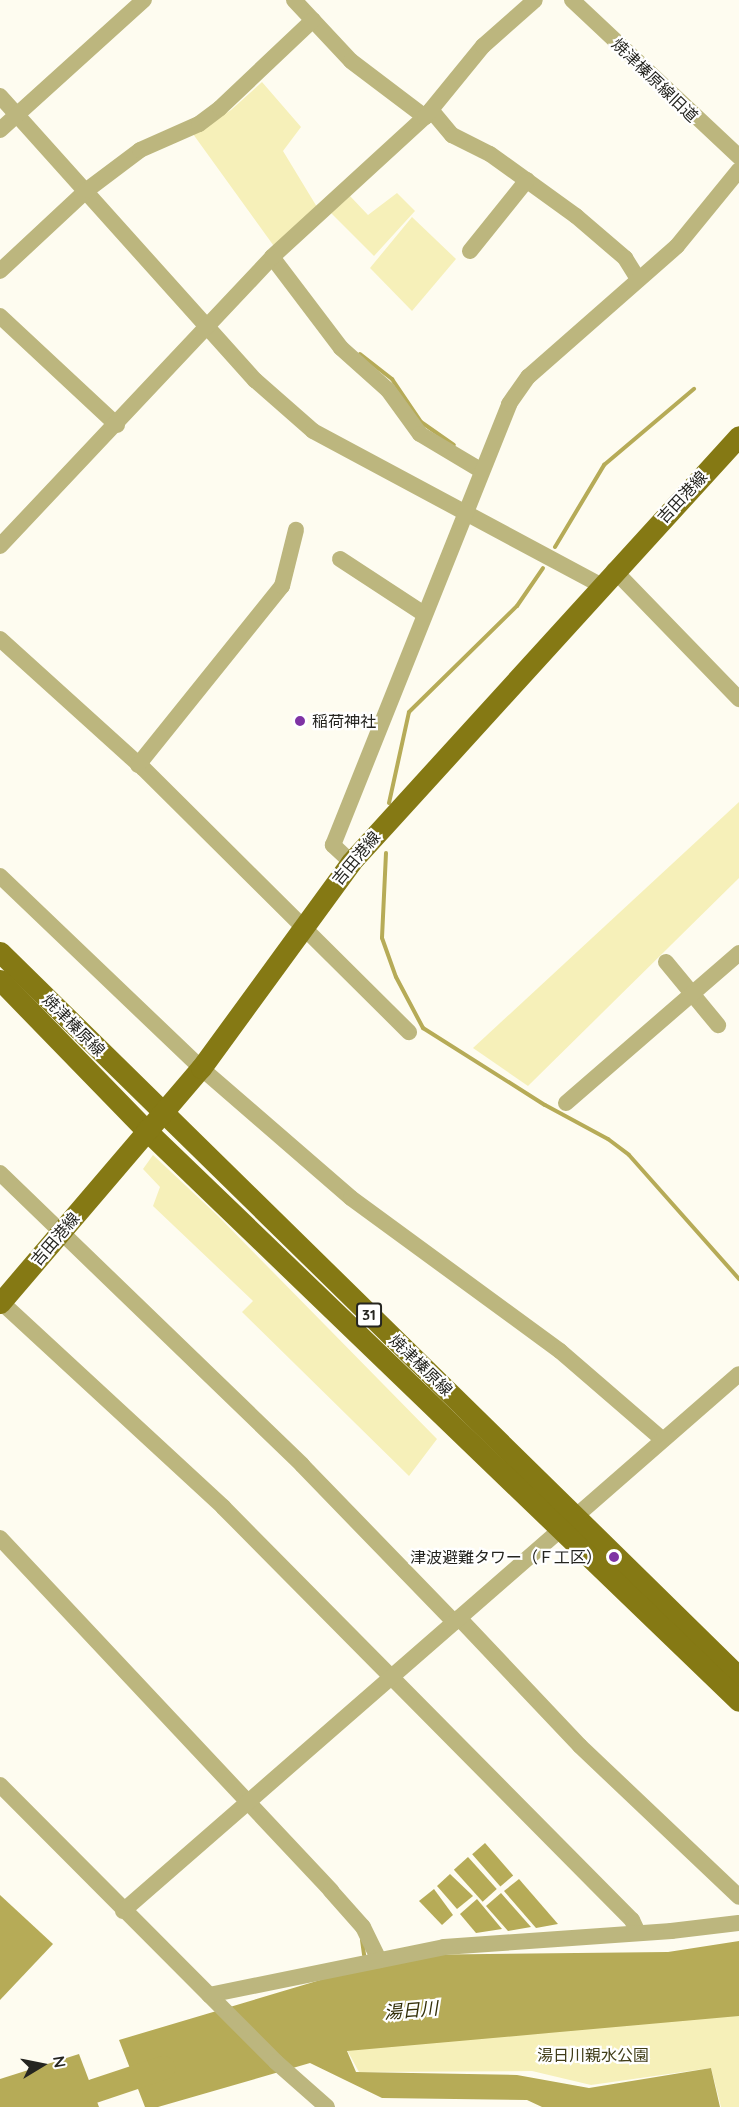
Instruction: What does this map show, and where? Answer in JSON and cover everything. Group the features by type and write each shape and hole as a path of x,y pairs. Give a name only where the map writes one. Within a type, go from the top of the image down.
{"main road":[{"name":"吉田港線","path":"0,1302 62,1233 146,1130 201,1068 351,862 607,578 739,436"},
{"name":"焼津榛原線","path":"0,952 570,1523 739,1701"},
{"name":"焼津榛原線","path":"0,980 146,1130 739,1677"}],"street":[{"path":"0,130 144,0"},
{"path":"294,0 351,61 428,114 452,135 490,154 527,180 625,258 638,279"},
{"path":"0,546 117,425 206,325 272,257 428,114 483,46 535,0"},
{"name":"焼津榛原線旧道","path":"582,3 739,157"},
{"path":"0,271 87,190 140,150 199,124 312,20"},
{"path":"0,96 87,190 255,380 313,431 465,513 607,578 739,699"},
{"path":"351,862 333,845 509,404 528,377 677,246 739,170"},
{"path":"470,251 527,180"},
{"path":"272,257 341,348 388,390 420,434 482,471"},
{"path":"0,316 117,425"},
{"path":"138,765 282,586 296,530"},
{"path":"340,559 424,614"},
{"path":"0,639 138,765 303,925 409,1032"},
{"path":"0,876 201,1068 351,1198 560,1351 662,1439"},
{"path":"566,1103 739,952"},
{"path":"666,962 718,1025"},
{"path":"0,1173 302,1465 580,1746 739,1897"},
{"path":"0,1302 223,1506 632,1920 638,1934"},
{"path":"123,1911 251,1802 456,1620 570,1523 662,1439 739,1374"},
{"path":"0,1538 251,1802 363,1927 379,1960"},
{"path":"0,1785 123,1911 301,2087 327,2107"},
{"path":"212,1997 444,1947 638,1934 739,1923"}],"green space":[{"path":"262,82 301,127 283,151 317,207 276,249 193,134 231,110"},
{"path":"397,193 415,211 374,256 331,213 350,196 368,215"},
{"path":"412,217 456,259 412,311 370,268"},
{"path":"739,802 739,878 528,1086 473,1048"},
{"path":"153,1155 218,1216 437,1439 409,1476 242,1312 253,1301 153,1206 160,1187 143,1169"},
{"name":"湯日川親水公園","path":"739,2013 739,2107 721,2107 711,2068 591,2085 532,2071 359,2072 347,2050"}],"water":[{"path":"485,1843 513,1875 500,1887 472,1854"},
{"path":"468,1857 497,1889 483,1902 454,1870"},
{"path":"450,1874 473,1896 457,1909 437,1886"},
{"path":"519,1879 558,1924 536,1928 504,1891"},
{"path":"434,1889 453,1915 442,1925 419,1901"},
{"path":"501,1893 531,1927 508,1931 486,1906"},
{"path":"0,1895 53,1944 0,2000"},
{"path":"477,1899 502,1929 476,1933 460,1914"},
{"path":"739,1941 739,2016 347,2051 356,2072 517,2075 589,2088 711,2068 720,2107 542,2107 527,2100 382,2098 310,2063 158,2107 145,2107 119,2040 404,1955 668,1952"},
{"path":"79,2054 99,2107 0,2107 0,2079"}],"waterway":[{"path":"360,354 392,379 421,422 454,445"},
{"path":"555,547 604,465 694,389"},
{"path":"389,803 409,712 517,606 543,568"},
{"path":"386,853 382,938 396,977 423,1028 545,1105 608,1139 629,1155 739,1279"},
{"path":"362,1940 364,1955"},
{"name":"湯日川","path":"94,2091 163,2068"}],"place":[{"name":"稲荷神社","path":"300,721"},
{"name":"津波避難タワー（Ｆ工区）","path":"614,1557"}]}
